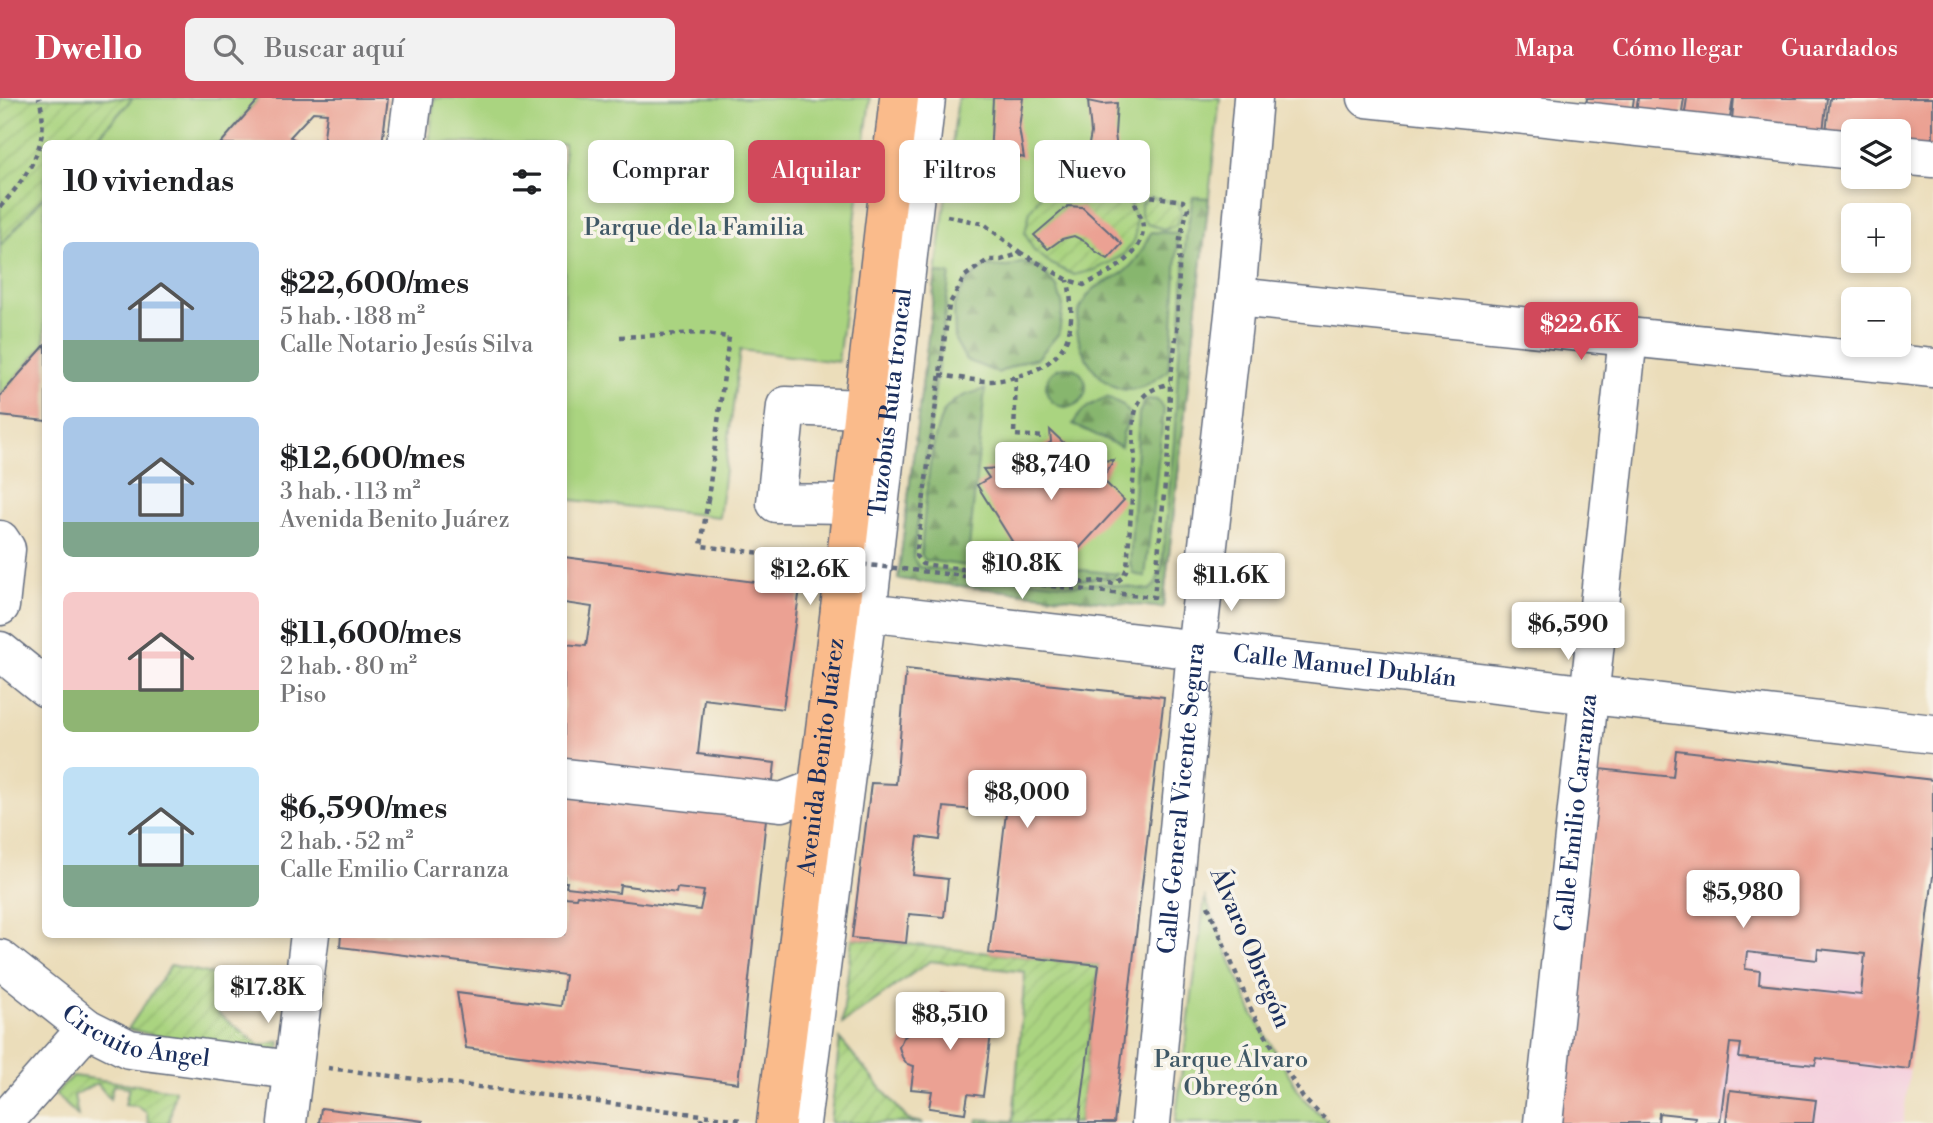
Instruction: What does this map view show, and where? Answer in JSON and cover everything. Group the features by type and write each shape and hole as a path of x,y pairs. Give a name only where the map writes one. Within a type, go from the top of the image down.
{"main road":[{"name":"Avenida Benito Juárez","path":"759,1122 816,789 854,611 852,505 900,98"}],"street":[{"path":"408,140 413,98"},
{"name":"Tuzobús Ruta troncal","path":"801,1123 854,611 926,98"},
{"name":"Calle General Vicente Segura","path":"1151,1123 1183,811 1196,651 1236,297 1253,98"},
{"path":"1367,98 1841,149"},
{"path":"1911,156 1933,158"},
{"path":"1236,297 1933,368"},
{"name":"Calle Emilio Carranza","path":"1543,1123 1628,337"},
{"path":"852,505 776,503 786,406 863,409"},
{"path":"0,540 6,549 0,606"},
{"name":"Calle Manuel Dublán","path":"854,611 1933,734"},
{"path":"0,651 42,685"},
{"path":"567,778 782,802 816,789"},
{"path":"286,1123 309,938"},
{"name":"Circuito Ángel","path":"0,959 87,1028 129,1049 292,1070"},
{"path":"3,1123 87,1028"}],"path":[{"path":"0,206 20,184 36,160 42,134 39,98"},
{"path":"620,337 698,333 729,337 701,546 1154,597 1169,443 1170,383 1177,330 1180,239 1188,208 1183,201 1137,194 1134,201 1143,228 1137,247 1118,269 1084,285 1068,280 1021,253 984,224 939,216"},
{"path":"1021,253 1001,260 988,260 965,276 950,305 916,556 922,564 1076,583 1098,581 1114,584 1123,577 1128,556 1136,411 1142,397 1170,383"},
{"path":"940,375 990,381 1039,370 1062,351 1069,332 1072,304 1068,280"},
{"path":"1016,377 1014,435 1046,438"},
{"name":"Álvaro Obregón","path":"1205,898 1252,1014 1303,1098 1329,1123"},
{"path":"292,1070 320,1067 759,1122"},
{"path":"701,1123 702,1116"}],"shaded area":[{"path":"1719,911 1926,937 1903,1123 1694,1123"}],"green space":[{"path":"0,98 133,98 95,140 42,140 42,198 0,246"},
{"path":"133,98 260,98 223,140 96,140"},
{"name":"Parque de la Familia","path":"434,98 870,98 865,140 748,140 748,203 857,203 838,362 740,350 719,517 567,499 567,140 429,140"},
{"path":"958,98 1220,98 1163,608 898,579 945,203 1020,203 1020,140 953,140"},
{"path":"1150,197 1178,203 1182,214 1176,225 1164,229 1147,224 1141,216 1141,204 1150,203"},
{"path":"1193,197 1209,198 1163,608 898,579 936,273 950,274 913,558 919,567 1074,585 1099,583 1149,590 1155,585 1162,567 1174,441 1186,236"},
{"path":"42,198 42,347 0,396 0,246"},
{"path":"1035,203 1129,203 1136,220 1135,239 1124,255 1094,270 1074,275 1053,265 1034,251 1025,233 1030,211"},
{"path":"1151,232 1178,233 1168,371 1145,386 1129,390 1117,388 1096,372 1088,360 1081,347 1077,321 1080,309 1090,293 1129,268"},
{"path":"1024,262 1041,268 1057,287 1063,306 1059,333 1038,358 1024,361 998,373 966,360 955,340 954,305 967,280 986,266 1008,267"},
{"path":"1066,367 1080,373 1086,387 1080,401 1066,407 1052,401 1046,387 1052,373"},
{"path":"985,389 968,558 1119,574 1113,579 1075,581 925,560 921,554 926,500 931,456 940,420 954,401"},
{"path":"1107,397 1123,405 1131,416 1123,433 1121,447 1073,424 1079,414"},
{"path":"1146,399 1157,400 1164,409 1145,577 1133,574 1130,563 1139,413"},
{"name":"Parque Álvaro Obregón","path":"1205,898 1253,1014 1303,1098 1329,1123 1175,1123"},
{"path":"852,938 1099,965 1079,1123 977,1123 978,1119 1013,1121 1025,972 930,961 842,1024"},
{"path":"171,965 225,977 218,1013 260,1046 280,1041 277,1064 128,1029"},
{"path":"840,1039 908,1120 923,1123 830,1123"},
{"path":"73,1076 175,1090 169,1123 148,1123 147,1113 137,1106 125,1105 129,1087 113,1085 110,1099 97,1083 74,1095 78,1116 55,1094"}],"building":[{"path":"260,98 388,98 383,140 324,140 327,113 313,112 290,137 296,140 223,140"},
{"path":"993,98 1023,98 1019,128 1024,158 1020,157 1020,140 991,140"},
{"path":"1587,98 1634,98 1631,119 1585,113"},
{"path":"1638,98 1684,98 1680,124 1635,119"},
{"path":"1687,98 1733,98 1728,131 1683,125"},
{"path":"1734,98 1827,98 1822,140 1731,131"},
{"path":"1830,98 1933,98 1933,151 1911,148 1911,119 1841,119 1841,135 1825,140"},
{"path":"1088,101 1117,103 1116,140 1090,140"},
{"path":"1068,206 1082,207 1122,244 1108,259 1074,236 1062,239 1048,249 1034,235"},
{"path":"42,349 42,421 0,416 0,396"},
{"path":"1050,430 1084,462 1114,460 1102,479 1124,500 1064,565 1025,562 977,485 989,478 983,469 1006,468 1051,442"},
{"path":"567,557 800,588 783,709 704,699 698,754 775,763 772,789 567,766 567,644 586,646 592,607 567,603"},
{"path":"906,669 1164,697 1114,1123 1079,1123 1099,965 989,953 1006,813 944,807 940,840 918,837 913,875 948,879 944,917 909,914 906,943 852,938 871,783 896,784"},
{"path":"1676,750 1933,780 1933,876 1909,1069 1817,1058 1815,1065 1739,1058 1741,1044 1730,1043 1720,1123 1694,1123 1695,1117 1659,1113 1658,1123 1556,1123 1600,769 1673,777","holes":["1818,949 1865,954 1861,995 1759,984 1760,971 1745,969 1747,952 1817,960"]},
{"path":"567,796 766,819 738,1083 466,1048 457,993 561,1006 565,975 340,947 341,938 567,938 567,897 576,898 577,895 700,910 704,891 677,888 676,893 620,885 619,893 567,887"},
{"path":"941,992 983,997 981,1017 993,1018 983,1096 968,1094 965,1113 929,1108 932,1091 911,1089 914,1066 907,1064 899,1047 903,1038 911,1032 919,1031 922,1009 939,1011"},
{"path":"1730,1090 1816,1100 1813,1123 1726,1123"},
{"path":"321,1108 423,1121 423,1123 319,1123"}]}
